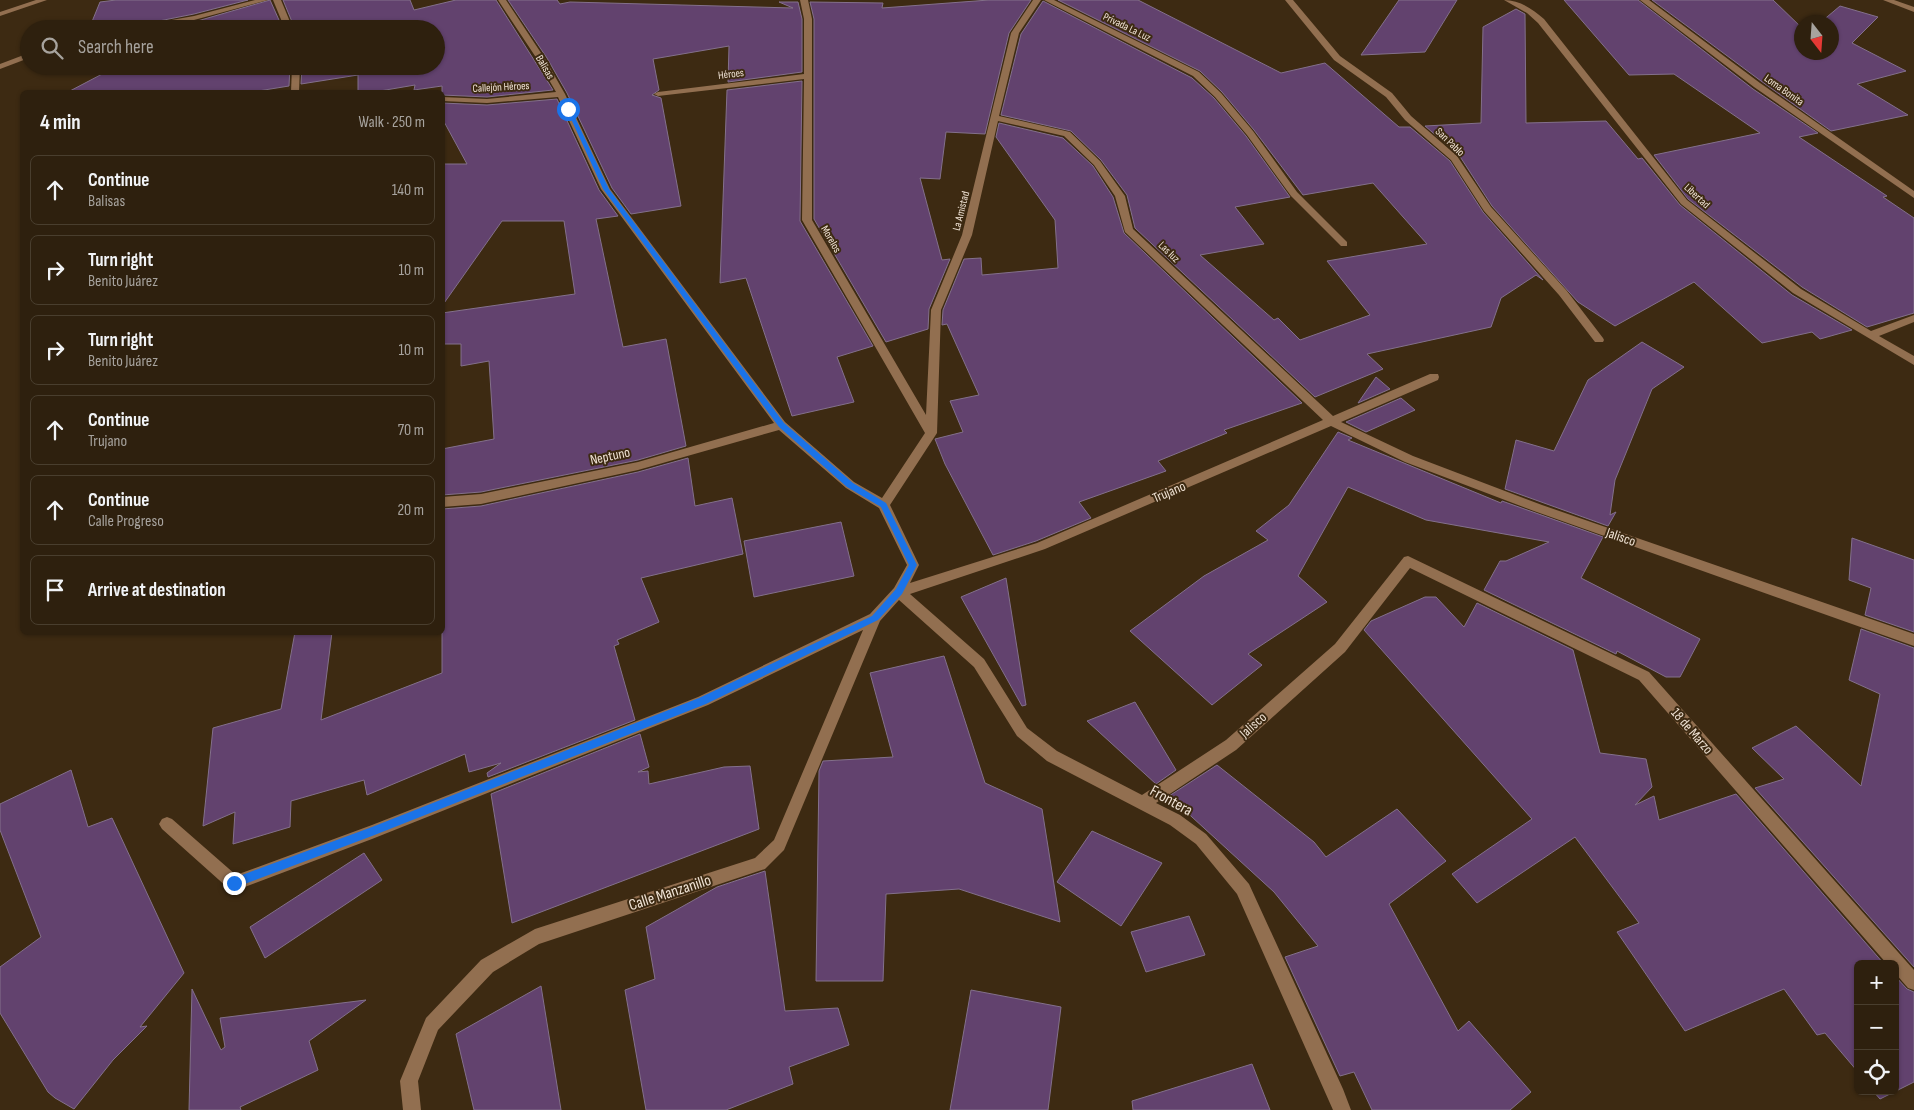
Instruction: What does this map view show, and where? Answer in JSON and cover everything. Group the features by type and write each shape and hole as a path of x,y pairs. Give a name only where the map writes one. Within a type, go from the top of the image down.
{"street":[{"path":"0,14 43,0"},
{"path":"181,20 264,0"},
{"path":"277,0 285,20"},
{"name":"Balisas","path":"502,0 541,59 561,94 606,189 781,425 850,485 884,505"},
{"name":"Morelos","path":"804,0 808,19 807,220 931,433"},
{"name":"La Amistad","path":"931,433 936,310 967,235 1015,33 1037,0"},
{"name":"Privada La Luz","path":"1048,0 1196,74 1218,95 1250,133 1294,194 1344,244"},
{"name":"San Pablo","path":"1289,0 1337,58 1389,95 1408,118 1454,158 1488,208 1550,277 1599,340"},
{"name":"Libertad","path":"1508,0 1530,11 1541,21 1684,202 1797,291 1914,361"},
{"name":"Loma Bonita","path":"1644,0 1757,85 1914,195"},
{"path":"1887,0 1914,10"},
{"path":"0,67 20,59"},
{"path":"296,75 296,90"},
{"name":"Héroes","path":"658,94 808,76"},
{"name":"Callejón Héroes","path":"445,99 487,101 561,94"},
{"name":"Las luz","path":"995,118 1067,134 1098,163 1120,196 1128,230 1332,422"},
{"path":"1871,335 1914,318"},
{"name":"Trujano","path":"899,592 1041,546 1434,377"},
{"name":"Jalisco","path":"1332,422 1409,459 1538,508 1914,640"},
{"name":"Neptuno","path":"445,502 481,499 638,466 781,425"},
{"path":"167,824 234,883 372,832 703,701 875,618 899,592 913,565 884,505 931,433"},
{"name":"Jalisco","path":"1142,804 1231,745 1340,648 1408,561"},
{"name":"18 de Marzo","path":"1408,561 1644,676 1914,982"},
{"name":"Frontera","path":"899,592 979,663 1022,732 1052,756 1175,820 1201,839 1243,889 1337,1095 1342,1110"},
{"name":"Calle Manzanillo","path":"412,1110 409,1081 432,1024 487,966 535,937 760,864 779,845 875,618"}],"building":[{"path":"116,0 248,0 164,20 93,20 100,2"},
{"path":"270,0 279,20 201,20"},
{"path":"283,0 410,0 414,10 456,0 496,0 553,90 487,97 445,95 445,90 442,90 442,86 414,90 415,85 386,90 358,90 358,75 445,75 445,20 291,20"},
{"path":"508,0 557,0 560,4 570,2 793,8 779,2 798,2 802,19 802,72 728,82 729,46 653,59 659,90 652,95 661,98 681,206 631,214 612,188 567,93 547,58"},
{"path":"989,0 1031,0 1009,33 985,134 946,132 940,179 920,178 942,260 950,259 929,309 928,329 886,342 814,219 814,19 810,2 883,3 882,8"},
{"path":"1058,0 1138,0 1281,73 1325,63 1399,127 1410,127 1450,161 1483,212 1543,280 1536,275 1501,298 1491,327 1367,354 1383,369 1315,397 1135,228 1127,195 1101,160 1071,131 1001,115 1021,34 1043,1 1192,78 1214,98 1246,136 1290,197 1235,207 1264,244 1200,255 1274,320 1278,318 1300,340 1370,315 1327,261 1427,244 1373,183 1303,195 1254,130 1222,92 1200,71"},
{"path":"1399,0 1457,0 1425,52 1361,55"},
{"path":"1564,0 1638,0 1753,89 1818,133 1799,137 1887,196 1883,197 1914,218 1914,313 1867,327 1802,287 1688,199 1654,155 1760,133 1674,74 1629,75"},
{"path":"1652,0 1773,0 1794,20 1794,60 1839,60 1839,15 1829,15 1840,6 1878,17 1852,43 1906,71 1857,84 1908,115 1831,131"},
{"path":"1516,9 1525,14 1526,123 1606,121 1638,159 1642,158 1680,205 1792,295 1852,330 1820,339 1812,332 1762,343 1694,282 1615,326 1578,302 1492,206 1459,155 1425,126 1481,123 1483,27"},
{"path":"100,75 290,75 289,86 264,90 72,90"},
{"path":"302,75 358,75 301,84"},
{"path":"802,81 800,221 873,346 837,357 854,402 792,416 746,278 720,283 727,90"},
{"path":"557,99 599,190 618,216 596,219 623,347 666,339 686,446 638,460 481,492 445,495 445,448 494,439 489,361 461,366 461,344 445,344 445,313 575,294 564,221 502,221 445,302 445,164 467,164 445,124 445,103 487,105"},
{"path":"999,123 1063,138 1093,166 1113,197 1124,233 1302,403 1224,430 1227,433 1158,461 1166,471 1079,502 1091,518 1036,541 993,555 945,464 935,439 963,432 950,401 979,395 947,324 942,325 943,310 964,259 981,258 982,275 1058,268 1055,220 996,137"},
{"path":"1642,342 1684,367 1652,389 1615,480 1610,515 1616,512 1608,526 1505,489 1516,440 1554,451 1588,380"},
{"path":"1376,377 1390,389 1358,403"},
{"path":"1401,398 1415,410 1366,432 1346,422"},
{"path":"1338,432 1352,438 1348,440 1501,503 1502,501 1603,537 1581,578 1700,639 1680,677 1666,677 1617,651 1616,654 1484,590 1500,561 1506,561 1549,542 1426,520 1348,487 1298,576 1327,602 1248,654 1262,665 1212,705 1130,631 1204,576 1268,540 1256,531 1289,505"},
{"path":"688,458 695,506 732,498 743,554 641,578 659,622 617,640 619,644 614,646 635,720 488,777 487,773 501,763 469,772 465,754 367,795 364,780 291,801 290,827 233,844 235,812 203,826 213,728 281,709 294,635 332,635 321,720 442,673 442,635 445,635 445,509 481,506 638,472"},
{"path":"841,522 854,576 754,597 744,541"},
{"path":"1852,538 1914,560 1914,632 1865,615 1871,588 1849,580"},
{"path":"1006,578 1026,705 1022,706 961,597"},
{"path":"1425,597 1436,597 1464,627 1477,603 1573,650 1600,753 1646,759 1652,787 1635,805 1654,796 1659,820 1736,794 1881,960 1854,960 1854,1067 1825,1033 1817,1035 1784,989 1685,1031 1617,932 1639,923 1575,837 1477,903 1452,874 1532,819 1364,630 1371,621"},
{"path":"1861,629 1914,648 1914,967 1755,788 1784,779 1752,748 1796,726 1861,786 1880,694 1849,680"},
{"path":"944,656 985,783 1042,809 1060,922 959,889 886,894 883,981 816,981 819,771 823,761 893,757 870,673"},
{"path":"1135,702 1176,770 1156,784 1087,721"},
{"path":"640,734 649,767 638,772 648,771 649,784 724,767 750,766 759,829 512,923 491,794"},
{"path":"1217,765 1314,842 1326,857 1397,809 1446,861 1389,904 1458,1031 1469,1021 1531,1092 1510,1110 1372,1110 1354,1072 1340,1076 1285,957 1318,946 1274,892 1169,796"},
{"path":"71,770 88,827 112,818 184,973 140,1027 147,1026 113,1060 74,1109 48,1092 0,1013 0,967 41,937 0,830 0,804"},
{"path":"1092,831 1162,863 1121,926 1057,882"},
{"path":"364,853 382,880 265,958 250,927"},
{"path":"765,871 785,1011 838,1008 849,1045 789,1067 793,1084 726,1110 646,1110 625,990 655,979 646,927 717,887"},
{"path":"1189,916 1205,955 1146,972 1131,932"},
{"path":"1899,980 1907,989 1914,992 1914,1082 1899,1090"},
{"path":"541,986 561,1110 474,1110 456,1034"},
{"path":"192,989 221,1050 225,1047 220,1018 366,1000 309,1041 318,1070 240,1107 241,1110 189,1110"},
{"path":"971,990 1061,1007 1048,1110 950,1110"},
{"path":"1252,1064 1270,1110 1133,1110 1132,1101"},
{"path":"1876,1095 1888,1095 1880,1099"}],"route":[{"path":"234,883 372,832 703,701 875,618 899,592 913,565 884,505 850,485 781,425 706,321 606,189 568,109"}]}
